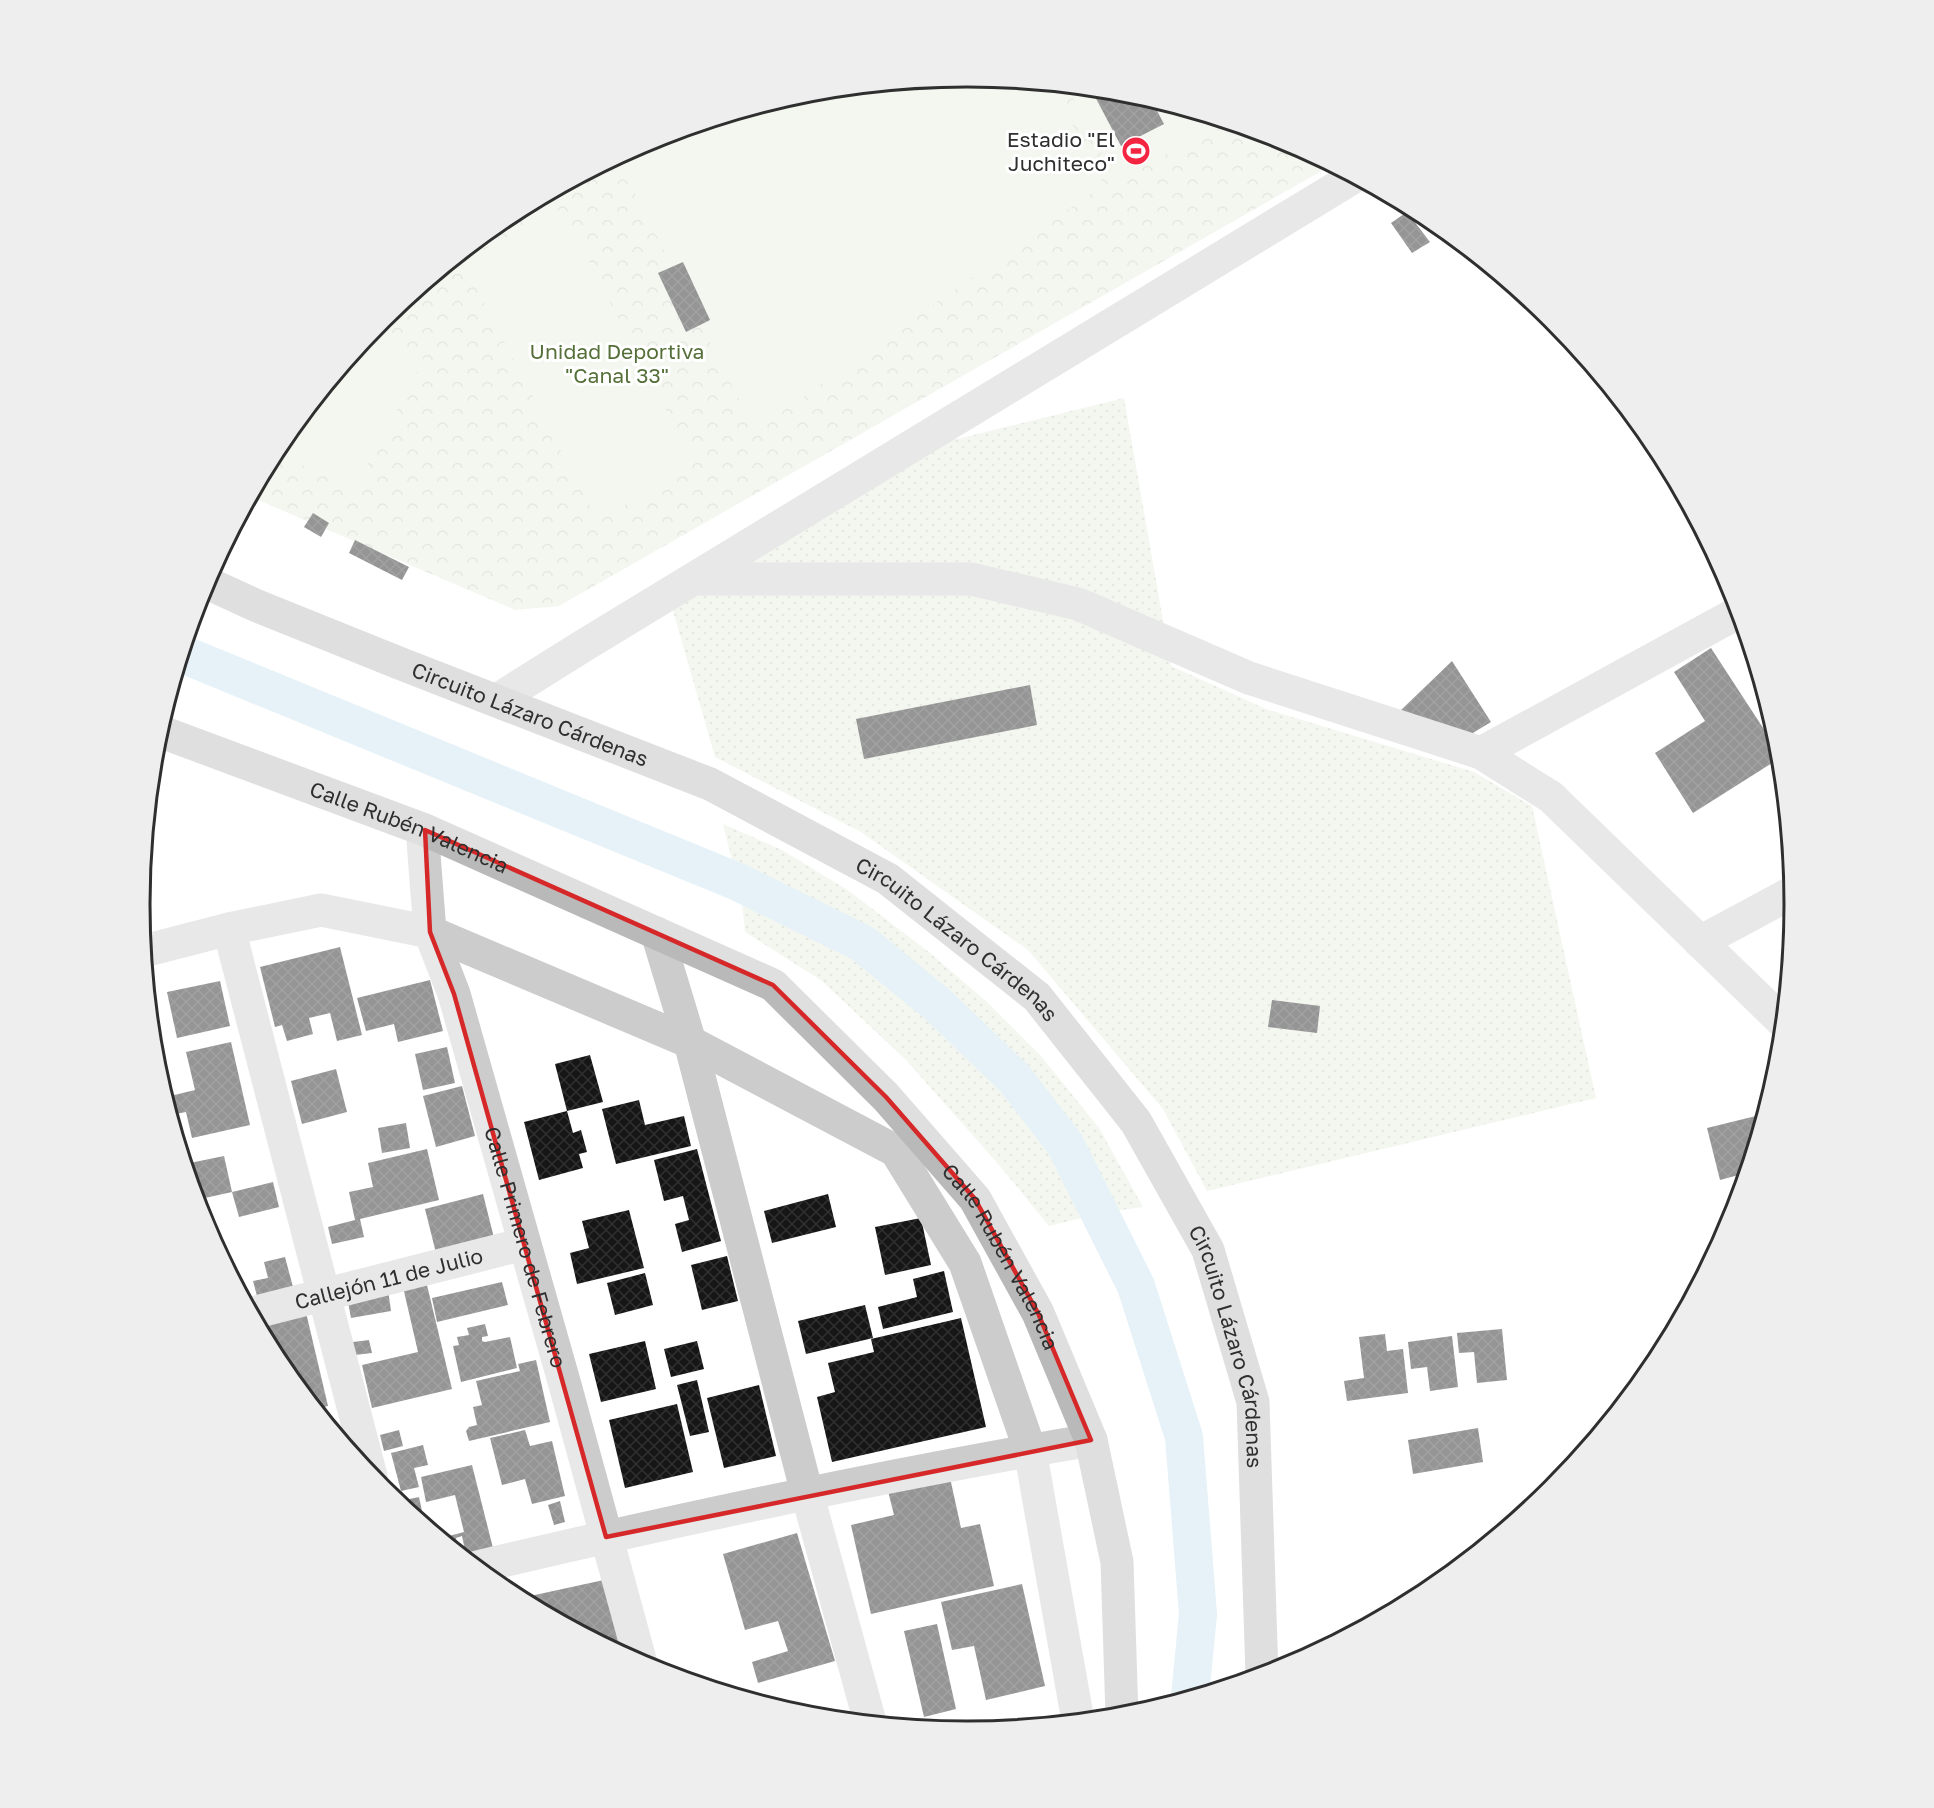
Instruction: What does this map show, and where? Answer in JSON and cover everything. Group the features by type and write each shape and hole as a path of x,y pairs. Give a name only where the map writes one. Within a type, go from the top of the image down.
{"street":[{"path":"497,700 1347,181"},
{"path":"694,579 971,579 1078,604 1249,678 1480,753 1551,797 1776,1015"},
{"name":"Circuito Lázaro Cárdenas","path":"214,586 387,658 710,784 888,879 1037,997 1136,1122 1208,1250 1253,1402 1262,1666"},
{"path":"1480,753 1732,616"},
{"name":"Calle Rubén Valencia","path":"168,735 425,830 773,985 886,1097 975,1199 1038,1313 1091,1440 1117,1562 1122,1706"},
{"name":"Calle Primero de Febrero","path":"425,830 423,841 430,932 454,994 638,1652"},
{"path":"1700,942 1784,897"},
{"name":"Calle Rubén Valencia","path":"152,949 229,928 321,910 430,932 690,1042 896,1151 965,1263 1030,1450 1077,1714"},
{"path":"229,928 366,1457"},
{"path":"657,933 690,1042 807,1493 868,1715"},
{"name":"Callejón 11 de Julio","path":"259,1311 524,1244"},
{"path":"487,1565 807,1493 1091,1440"}],"highlighted area":[{"path":"425,830 773,985 886,1097 975,1199 1038,1313 1091,1440 606,1537 454,994 430,932"}],"green space":[{"name":"Unidad Deportiva \"Canal 33\"","path":"967,87 1074,94 1126,103 1230,130 1324,169 559,606 515,610 257,499 319,407 389,326 470,256 559,196 654,149 704,130 756,115 860,94"},
{"path":"967,87 1056,92 1103,185 755,431 620,164 704,130 808,103 860,94"},
{"name":"Estadio \"El Juchiteco\"","path":"1071,94 1126,103 1220,127 1115,179"},
{"path":"561,209 692,459 684,474 617,509 592,510 463,262"},
{"path":"379,336 424,359 354,490 284,457 319,407"},
{"path":"1124,398 1171,666 1266,709 1474,772 1532,806 1596,1098 1207,1191 1163,1109 1028,950 861,832 715,757 671,604 876,459"},
{"path":"723,824 782,850 849,891 930,953 987,1002 1041,1056 1099,1128 1143,1207 1115,1211 1046,1104 964,1021 860,929 734,868"},
{"path":"741,893 851,952 949,1033 1000,1084 1056,1149 1094,1215 1049,1226 1000,1166 906,1060 822,981 745,932"}],"building":[{"path":"1096,98 1157,110 1164,124 1121,146"},
{"path":"1404,214 1413,220 1430,242 1412,253 1391,223"},
{"path":"683,262 710,320 686,332 658,273"},
{"path":"313,513 329,523 321,537 304,527"},
{"path":"355,540 409,567 402,580 349,553"},
{"path":"1711,648 1765,730 1771,764 1693,813 1655,753 1705,721 1674,672"},
{"path":"1452,661 1491,722 1468,736 1401,710"},
{"path":"1030,685 1037,725 864,759 856,719"},
{"path":"340,947 362,1035 337,1041 330,1013 309,1018 313,1034 287,1041 282,1025 275,1027 260,967"},
{"path":"430,980 443,1031 398,1042 394,1024 366,1031 357,998"},
{"path":"220,981 230,1026 177,1038 167,992"},
{"path":"1272,1000 1320,1006 1317,1033 1268,1027"},
{"path":"231,1042 250,1125 192,1138 186,1112 178,1114 173,1095 195,1090 186,1052"},
{"path":"447,1047 455,1083 423,1090 415,1054"},
{"path":"590,1055 603,1102 567,1111 555,1064"},
{"path":"336,1069 347,1112 302,1124 291,1081"},
{"path":"462,1086 475,1136 436,1147 423,1096"},
{"path":"639,1100 645,1125 684,1116 691,1146 616,1164 602,1109"},
{"path":"567,1111 573,1133 581,1130 587,1152 579,1154 583,1168 539,1180 524,1122"},
{"path":"1756,1116 1738,1175 1720,1180 1707,1128"},
{"path":"406,1123 410,1148 382,1153 378,1128"},
{"path":"427,1149 439,1200 360,1219 364,1237 332,1244 328,1227 355,1220 349,1192 373,1187 368,1163"},
{"path":"697,1149 721,1241 682,1252 675,1224 689,1220 683,1196 664,1201 654,1160"},
{"path":"224,1156 232,1192 205,1198 192,1163"},
{"path":"273,1182 279,1207 239,1217 232,1192"},
{"path":"483,1194 496,1246 438,1261 425,1209"},
{"path":"828,1194 836,1227 772,1243 764,1211"},
{"path":"629,1210 644,1268 577,1284 570,1253 589,1248 582,1221"},
{"path":"921,1218 931,1265 885,1275 875,1227"},
{"path":"727,1256 738,1301 702,1310 691,1265"},
{"path":"285,1257 293,1287 257,1296 253,1281 268,1278 264,1262"},
{"path":"944,1271 953,1312 883,1329 878,1307 917,1297 913,1279"},
{"path":"645,1273 653,1305 615,1315 607,1283"},
{"path":"426,1281 452,1389 372,1408 362,1365 418,1352 403,1287"},
{"path":"502,1282 508,1305 437,1322 432,1298"},
{"path":"387,1283 391,1311 351,1318 346,1291"},
{"path":"304,1304 328,1406 324,1407 319,1401 261,1314"},
{"path":"865,1305 873,1338 806,1354 798,1321"},
{"path":"961,1318 986,1427 832,1462 817,1397 835,1392 828,1363 874,1352 871,1339"},
{"path":"485,1324 488,1336 482,1337 482,1341 510,1337 517,1368 461,1382 453,1346 459,1345 457,1337 469,1335 467,1328"},
{"path":"1502,1329 1507,1380 1477,1383 1474,1352 1459,1353 1457,1333"},
{"path":"1385,1334 1387,1351 1403,1349 1408,1393 1347,1401 1344,1381 1364,1378 1359,1337"},
{"path":"1452,1336 1458,1387 1430,1391 1427,1367 1411,1369 1408,1342"},
{"path":"369,1340 372,1353 355,1355 353,1342"},
{"path":"645,1341 656,1389 601,1402 589,1354"},
{"path":"697,1341 704,1369 671,1377 664,1349"},
{"path":"536,1360 550,1422 469,1441 466,1431 469,1427 477,1425 473,1407 482,1405 476,1381 520,1371 518,1364"},
{"path":"697,1380 709,1432 690,1436 677,1385"},
{"path":"759,1385 776,1456 724,1468 707,1398"},
{"path":"677,1404 693,1472 625,1488 609,1420"},
{"path":"1478,1428 1483,1462 1413,1474 1408,1440"},
{"path":"399,1430 403,1446 384,1451 380,1435"},
{"path":"525,1430 530,1446 552,1441 565,1496 532,1504 525,1479 502,1485 490,1438"},
{"path":"423,1445 428,1465 414,1468 419,1487 401,1491 391,1453"},
{"path":"472,1465 493,1548 472,1553 464,1547 462,1536 456,1538 457,1541 450,1536 464,1532 455,1495 426,1502 421,1477"},
{"path":"949,1473 961,1528 980,1524 994,1586 871,1614 851,1525 894,1515 887,1487"},
{"path":"419,1497 422,1511 421,1511 408,1499"},
{"path":"560,1501 565,1522 554,1525 548,1505"},
{"path":"797,1533 835,1661 758,1683 752,1662 788,1651 778,1621 745,1630 723,1554"},
{"path":"613,1578 629,1648 558,1612 532,1596"},
{"path":"1022,1584 1045,1686 986,1700 974,1646 952,1650 941,1602"},
{"path":"937,1624 956,1709 924,1717 904,1631"}],"waterway":[{"path":"188,657 738,882 862,943 937,1004 1014,1078 1065,1144 1136,1286 1184,1437 1198,1614 1191,1689"}],"place":[{"name":"Estadio \"El Juchiteco\"","path":"1136,151"}]}
